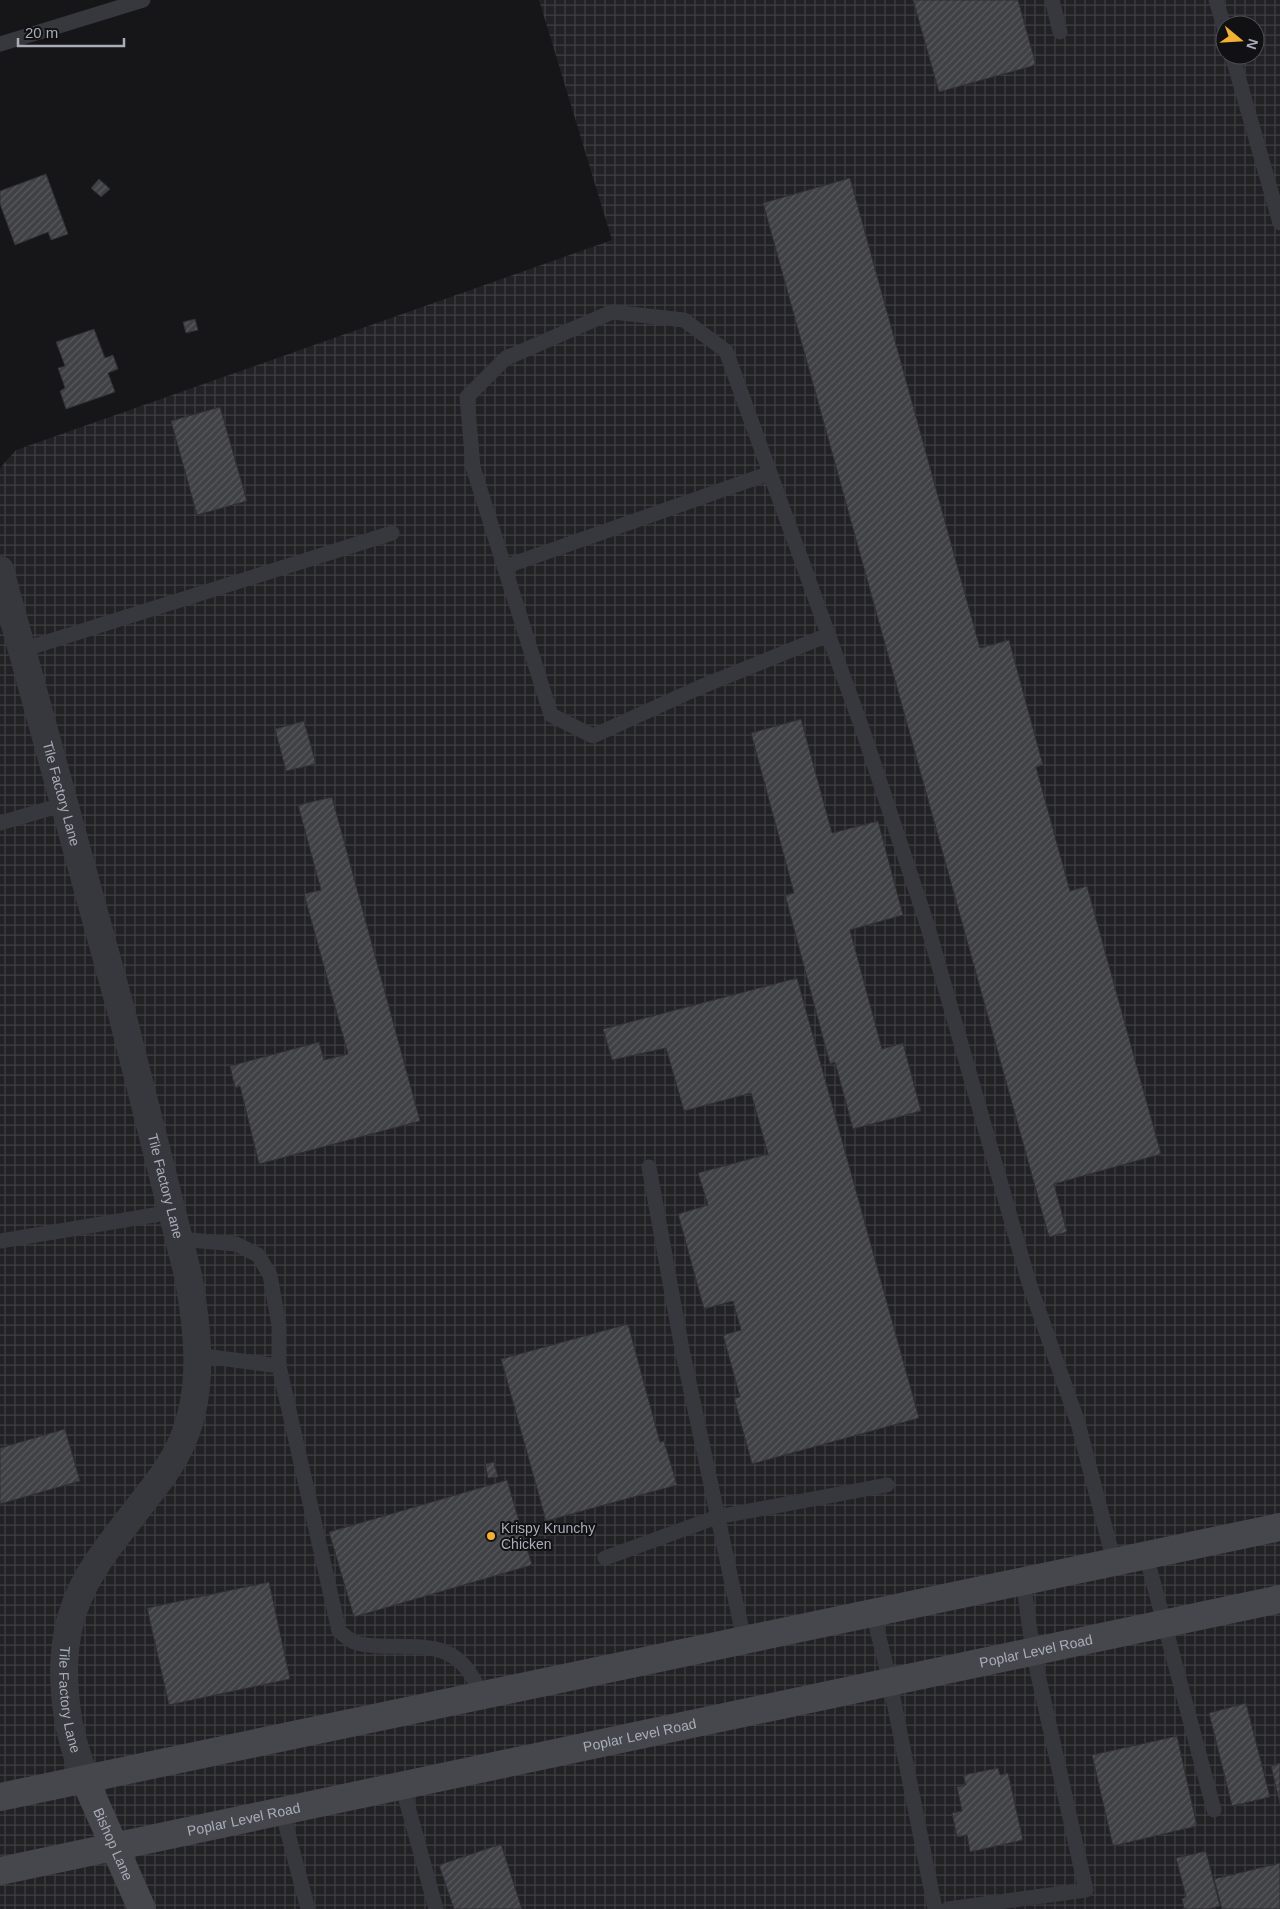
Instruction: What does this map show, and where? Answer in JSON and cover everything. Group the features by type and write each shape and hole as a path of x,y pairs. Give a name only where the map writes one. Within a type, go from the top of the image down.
{"main road":[{"path":"0,1798 1280,1527"},
{"name":"Poplar Level Road","path":"0,1871 1280,1599"},
{"name":"Bishop Lane","path":"85,1780 142,1909"}],"street":[{"name":"Tile Factory Lane","path":"0,570 13,636 65,804 122,1014 196,1316 197,1385 192,1415 182,1443 163,1475 101,1556 86,1579 74,1606 67,1636 65,1669 68,1719 85,1780"}],"lane":[{"path":"0,44 143,0"},
{"path":"1052,0 1060,32"},
{"path":"1216,0 1220,15"},
{"path":"1235,65 1280,223"},
{"path":"828,635 698,688 593,736 551,716 473,467 467,397 506,358 612,312 684,320 726,351 828,635 927,924 1029,1283 1078,1423 1114,1562"},
{"path":"504,566 770,473"},
{"path":"13,636 392,533"},
{"path":"0,824 65,804"},
{"path":"649,1167 682,1349 744,1640"},
{"path":"0,1241 172,1212"},
{"path":"178,1239 236,1244 258,1255 270,1275 279,1326 279,1366 338,1631 353,1642 378,1646 418,1646 445,1652 467,1668 482,1696"},
{"path":"197,1354 279,1366"},
{"path":"605,1558 717,1517 887,1485"},
{"path":"1146,1555 1214,1810"},
{"path":"948,1909 1086,1890 1033,1652 1024,1581"},
{"path":"873,1613 890,1682 935,1909"},
{"path":"402,1785 436,1909"},
{"path":"282,1811 308,1909"}],"shaded area":[{"path":"539,0 1280,0 1280,1909 0,1909 0,468 16,450 612,240"}],"building":[{"path":"913,0 1018,0 1036,65 939,92"},
{"path":"46,174 68,234 51,240 48,232 15,245 0,204 0,191"},
{"path":"850,178 980,648 1009,640 1043,765 1036,767 1070,891 1087,886 1161,1154 1054,1184 1067,1232 1049,1237 763,203"},
{"path":"99,179 110,189 101,197 91,188"},
{"path":"195,319 198,330 186,333 183,322"},
{"path":"94,329 105,358 113,355 118,369 108,373 115,392 66,409 60,391 65,388 58,368 65,366 56,342"},
{"path":"220,407 247,501 197,515 171,421"},
{"path":"801,719 832,833 878,821 903,915 850,930 882,1049 903,1043 921,1111 853,1129 835,1062 830,1064 785,895 794,893 751,733"},
{"path":"304,721 316,764 286,771 275,729"},
{"path":"332,797 420,1121 259,1164 240,1086 235,1088 230,1066 319,1042 324,1060 348,1054 304,894 321,890 298,805"},
{"path":"797,978 919,1418 752,1464 734,1398 740,1397 723,1335 741,1330 733,1301 704,1309 678,1214 708,1205 698,1173 768,1154 751,1093 684,1111 666,1048 612,1060 603,1029"},
{"path":"628,1324 660,1442 664,1441 677,1485 546,1521 501,1359"},
{"path":"65,1429 80,1481 0,1504 0,1448"},
{"path":"494,1462 498,1477 488,1478 485,1464"},
{"path":"507,1480 532,1565 354,1617 329,1532"},
{"path":"269,1582 290,1679 169,1705 147,1608"},
{"path":"1246,1703 1270,1797 1232,1806 1209,1713"},
{"path":"1177,1736 1197,1826 1113,1846 1092,1755"},
{"path":"1280,1763 1280,1804 1271,1766"},
{"path":"998,1768 1000,1775 1008,1773 1023,1840 970,1852 967,1835 957,1837 952,1813 962,1811 957,1787 966,1785 963,1775"},
{"path":"501,1844 522,1909 454,1909 439,1865"},
{"path":"1206,1851 1220,1906 1209,1909 1184,1909 1182,1899 1186,1897 1176,1858"},
{"path":"1280,1863 1280,1909 1222,1909 1214,1879"}],"place":[{"name":"Krispy Krunchy Chicken","path":"491,1536"}]}
